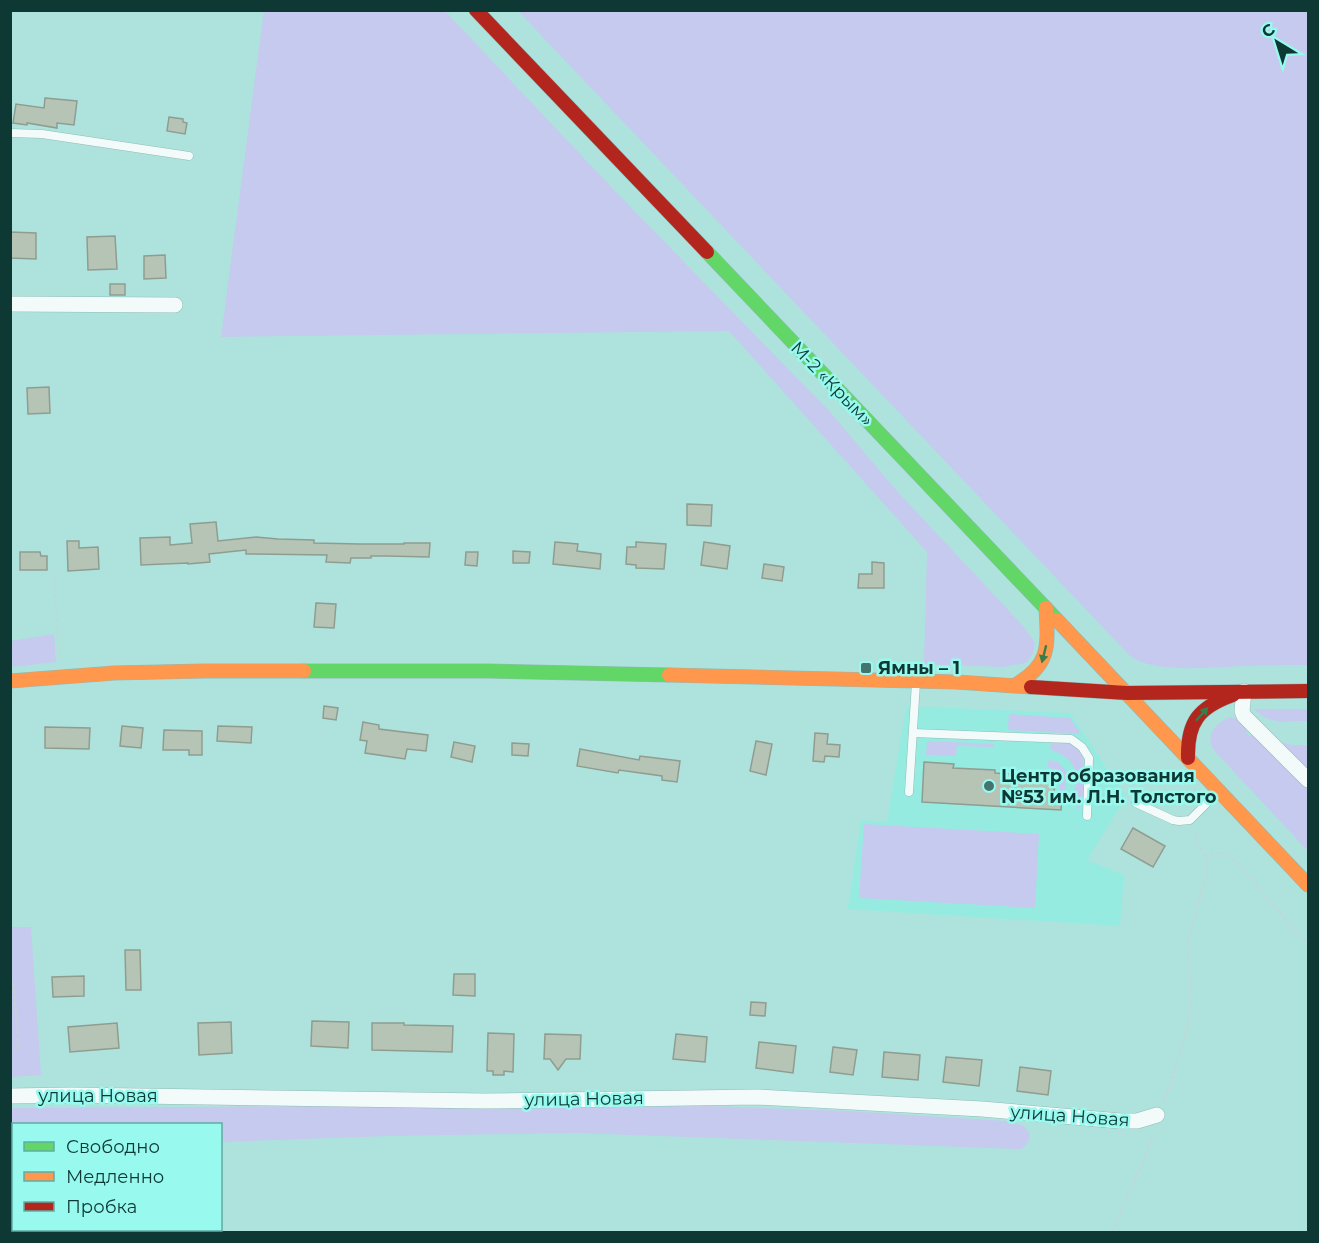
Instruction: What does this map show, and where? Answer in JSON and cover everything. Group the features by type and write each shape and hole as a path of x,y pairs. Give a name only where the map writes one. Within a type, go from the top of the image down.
{"main road":[{"name":"М-2 «Крым»","path":"476,10 1219,791"},
{"path":"1015,685 1030,677 1043,661 1047,651 1046,608"},
{"path":"1089,653 1135,679 1180,692"},
{"path":"10,681 62,676 204,670 358,670 956,682 1127,693 1308,691"},
{"path":"1188,758 1188,736 1199,714 1217,700 1244,691"},
{"path":"1219,791 1308,885"}],"street":[{"path":"10,304 175,305"},
{"path":"1244,691 1242,711 1244,716 1308,780"},
{"name":"улица Новая","path":"10,1096 485,1101 757,1097 982,1109 1120,1121 1137,1121 1156,1115"}],"lane":[{"path":"10,133 42,134 189,156"},
{"path":"909,792 916,682"},
{"path":"913,733 1071,739 1082,747 1089,758 1087,816"},
{"path":"1136,803 1173,820 1190,820 1219,791"}],"path":[{"path":"53,571 62,676"},
{"path":"1113,1233 1148,1150 1156,1115 1170,1087 1187,1027 1190,996 1189,938 1207,872 1205,857 1190,820"},
{"path":"1205,857 1218,853 1227,854 1234,859 1308,943"},
{"path":"10,981 13,981 19,1048 10,1049"}],"shaded area":[{"path":"264,10 445,11 615,191 830,412 897,491 1024,627 1035,643 1033,654 1026,663 1003,667 924,664 927,552 729,331 221,337"},
{"path":"518,11 1308,11 1308,665 1169,667 1141,662 1130,656"},
{"path":"54,634 56,662 13,667 11,641"},
{"path":"906,706 1070,713 1126,797 1087,860 1124,875 1120,926 848,909 861,820 887,822"},
{"path":"1254,709 1308,709 1308,721 1273,720"},
{"path":"1009,714 1070,718 1081,734 1008,730"},
{"path":"1231,717 1242,723 1248,735 1292,745 1308,745 1308,851 1212,748 1210,739 1213,731 1219,723"},
{"path":"927,741 994,744 994,747 957,746 956,756 926,755"},
{"path":"1052,742 1069,744 1083,755 1083,795 1080,810 1073,803 1075,770 1068,759 1050,749"},
{"path":"1049,760 1058,762 1067,772 1065,794 1060,793 1060,770 1049,768 1047,764"},
{"path":"864,824 1039,834 1035,908 859,898"},
{"path":"11,927 31,927 41,1075 11,1077"},
{"path":"360,1106 488,1109 707,1106 846,1111 1006,1121 1025,1128 1030,1137 1021,1149 577,1133 222,1142 222,1123 12,1123 11,1148 11,1108"}],"building":[{"path":"45,98 77,101 74,125 57,123 57,128 13,123 16,104 44,108"},
{"path":"169,117 183,119 183,122 187,123 185,134 167,131"},
{"path":"10,232 36,233 36,259 10,258"},
{"path":"115,236 117,269 88,270 87,237"},
{"path":"165,255 166,278 144,279 144,256"},
{"path":"110,284 125,284 125,295 110,295"},
{"path":"49,387 50,413 28,414 27,388"},
{"path":"687,504 712,505 711,526 687,525"},
{"path":"216,522 218,541 256,537 314,540 314,543 430,543 429,557 371,556 371,558 351,558 350,563 326,562 327,555 246,554 246,550 209,554 210,562 141,565 140,538 170,537 170,545 192,543 190,524"},
{"path":"67,541 79,541 79,548 98,547 99,569 68,571"},
{"path":"555,542 578,544 577,551 601,554 600,569 553,564"},
{"path":"636,542 666,544 664,569 636,568 636,565 626,564 627,547 636,547"},
{"path":"704,542 730,546 727,569 701,565"},
{"path":"513,551 530,552 529,563 513,563"},
{"path":"20,552 40,552 41,556 47,556 47,570 20,570"},
{"path":"466,552 478,552 477,566 465,565"},
{"path":"872,562 884,563 884,588 858,588 859,574 872,574"},
{"path":"764,564 784,567 782,581 762,578"},
{"path":"316,603 336,604 334,628 314,627"},
{"path":"324,706 338,708 336,720 323,718"},
{"path":"363,722 379,725 379,729 428,735 426,751 407,749 405,759 365,753 367,741 360,740"},
{"path":"122,726 143,728 141,748 120,746"},
{"path":"218,726 252,727 251,743 217,741"},
{"path":"45,727 90,728 89,749 45,748"},
{"path":"164,730 202,731 202,755 189,755 189,750 163,750"},
{"path":"815,733 828,734 827,744 840,745 839,757 825,756 824,762 813,761"},
{"path":"756,741 772,744 766,775 750,771"},
{"path":"454,742 475,746 472,762 451,757"},
{"path":"512,743 529,744 528,756 512,755"},
{"path":"580,749 639,760 640,756 680,761 677,782 662,780 662,776 619,770 618,773 577,766"},
{"name":"Центр образования №53 им. Л.Н. Толстого","path":"924,762 954,764 953,768 995,770 995,773 1040,776 1040,773 1055,774 1054,796 1062,796 1061,810 922,802"},
{"path":"1133,828 1165,846 1153,867 1121,849"},
{"path":"125,950 140,950 141,990 126,990"},
{"path":"454,974 475,974 475,996 453,995"},
{"path":"84,976 84,996 53,997 52,977"},
{"path":"751,1002 766,1003 765,1016 750,1015"},
{"path":"312,1021 349,1022 348,1048 311,1046"},
{"path":"231,1022 232,1053 199,1055 198,1023"},
{"path":"117,1023 119,1048 70,1052 68,1027"},
{"path":"372,1023 453,1026 452,1052 372,1050"},
{"path":"488,1033 514,1034 513,1072 504,1071 504,1075 493,1075 493,1071 487,1071"},
{"path":"545,1034 581,1035 580,1059 566,1059 558,1070 550,1059 544,1059"},
{"path":"676,1034 707,1037 705,1062 673,1059"},
{"path":"759,1042 796,1046 793,1073 756,1068"},
{"path":"833,1047 857,1050 853,1075 830,1072"},
{"path":"884,1052 920,1055 918,1080 882,1077"},
{"path":"946,1057 982,1060 979,1086 943,1082"},
{"path":"1020,1067 1051,1071 1048,1095 1017,1091"}],"traffic: fast":[{"path":"707,252 1057,620"},
{"path":"304,671 488,671 669,675"}],"traffic: slow":[{"path":"1015,685 1035,670 1045,653 1046,608"},
{"path":"1057,620 1308,885"},
{"path":"10,681 114,673 304,671"},
{"path":"669,675 956,682 1031,687"}],"traffic: jam":[{"path":"476,10 707,252"},
{"path":"1031,687 1127,693 1308,691"},
{"path":"1188,758 1190,735 1197,718 1211,705 1233,695"}],"place":[{"name":"Ямны – 1","path":"866,668"},
{"name":"Центр образования №53 им. Л.Н. Толстого","path":"989,786"}]}
